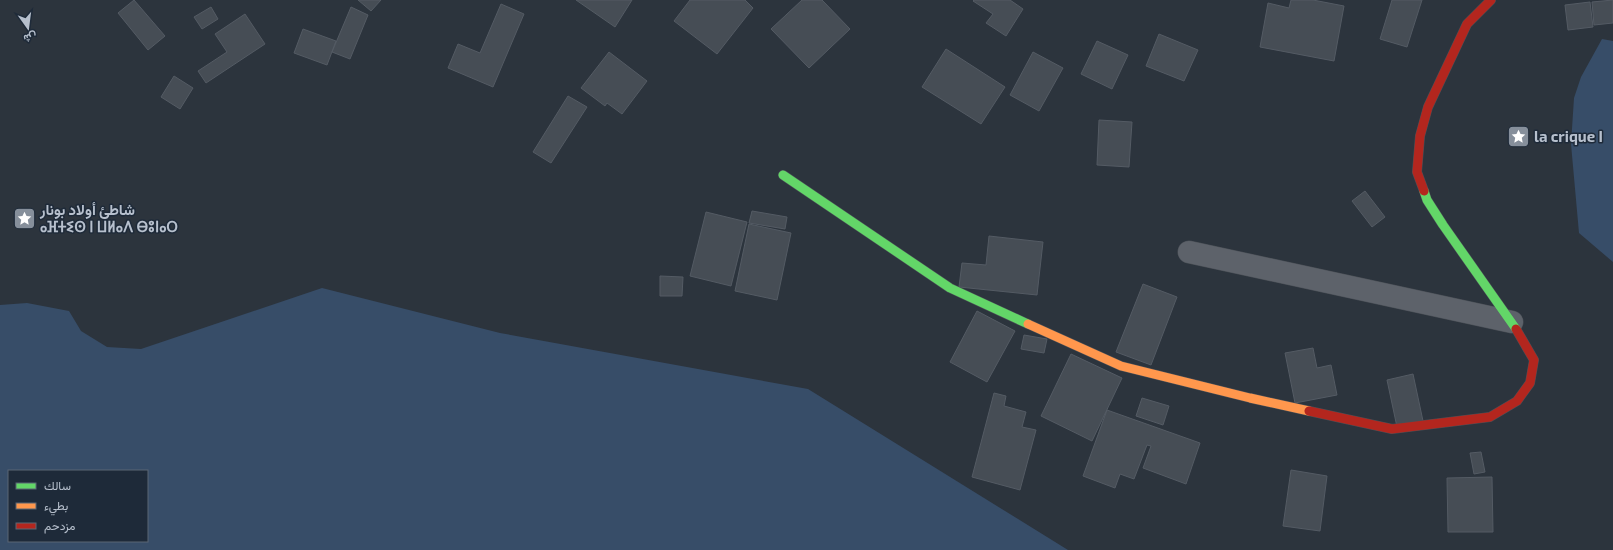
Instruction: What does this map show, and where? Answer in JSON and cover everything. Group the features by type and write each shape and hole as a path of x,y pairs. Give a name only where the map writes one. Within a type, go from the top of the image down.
{"street":[{"path":"783,175 950,288 1121,366 1250,398 1392,429 1490,417 1516,401 1530,383 1534,360 1512,322 1427,200 1417,172 1420,136 1428,107 1467,24 1491,0"},
{"path":"1189,252 1512,322"}],"water":[{"path":"1602,39 1613,41 1613,262 1579,233 1571,144 1574,98 1581,77"},
{"path":"322,288 500,333 808,389 1068,550 0,550 0,305 27,303 69,311 81,331 107,347 141,349"}],"building":[{"path":"134,0 165,36 148,50 118,13"},
{"path":"358,0 381,0 371,11"},
{"path":"576,0 632,0 615,27"},
{"path":"690,0 745,0 753,8 717,54 674,21"},
{"path":"802,0 822,0 850,29 809,68 771,29"},
{"path":"1010,0 1023,9 1006,36 986,23 993,14 973,1"},
{"path":"1291,0 1313,0 1344,6 1334,61 1260,47 1268,3 1289,8"},
{"path":"1392,0 1422,0 1407,47 1380,39"},
{"path":"1613,0 1613,23 1594,25 1592,2"},
{"path":"1590,2 1593,27 1568,30 1565,5"},
{"path":"501,4 524,14 493,87 448,68 458,44 480,53"},
{"path":"211,7 218,19 202,29 194,17"},
{"path":"351,7 368,15 350,59 332,52"},
{"path":"245,14 265,44 206,83 198,71 227,52 215,34"},
{"path":"303,29 336,41 327,65 294,53"},
{"path":"1159,34 1198,50 1184,81 1146,66"},
{"path":"1097,41 1128,55 1112,89 1081,74"},
{"path":"946,49 1005,87 981,124 922,87"},
{"path":"609,52 647,81 622,114 607,103 605,106 581,88"},
{"path":"1033,52 1063,68 1039,111 1010,95"},
{"path":"174,76 193,88 180,109 161,97"},
{"path":"568,96 587,107 551,163 533,152"},
{"path":"1099,120 1132,122 1129,167 1097,165"},
{"path":"1365,191 1385,217 1372,227 1352,201"},
{"path":"752,211 787,217 785,229 749,223"},
{"path":"706,212 747,222 731,286 690,276"},
{"path":"749,224 791,233 777,300 735,291"},
{"path":"989,236 1043,242 1037,295 959,287 962,263 986,265"},
{"path":"660,276 683,277 682,296 660,296"},
{"path":"1143,284 1177,297 1151,365 1116,352"},
{"path":"977,311 1015,331 987,382 950,362"},
{"path":"1024,335 1047,339 1044,353 1021,349"},
{"path":"1313,348 1317,368 1331,365 1337,395 1295,403 1285,353"},
{"path":"1071,354 1122,378 1092,441 1041,416"},
{"path":"1413,374 1423,421 1397,427 1387,380"},
{"path":"994,393 1006,396 1004,406 1026,412 1022,427 1036,430 1020,490 972,477"},
{"path":"1142,398 1169,406 1163,425 1136,416"},
{"path":"1107,410 1200,443 1186,484 1143,468 1151,446 1147,445 1134,479 1120,474 1115,488 1083,476"},
{"path":"1481,452 1485,472 1474,474 1470,453"},
{"path":"1291,470 1327,476 1320,531 1283,526"},
{"path":"1492,477 1493,532 1448,532 1447,478"}],"traffic: fast":[{"path":"783,175 950,288 1028,324"},
{"path":"1424,191 1427,200 1443,225 1516,329"}],"traffic: slow":[{"path":"1028,324 1121,366 1309,411"}],"traffic: jam":[{"path":"1424,191 1417,172 1420,136 1428,107 1467,24 1491,0"},
{"path":"1309,411 1392,429 1490,417 1517,401 1530,383 1534,360 1516,329"}],"place":[{"name":"la crique I","path":"1519,137"},
{"name":"شاطئ أولاد بونار ⴰⴼⵜⵉⵙ ⵏ ⵡⵍⴰⴷ ⴱⵓⵏⴰⵔ","path":"24,219"}]}
